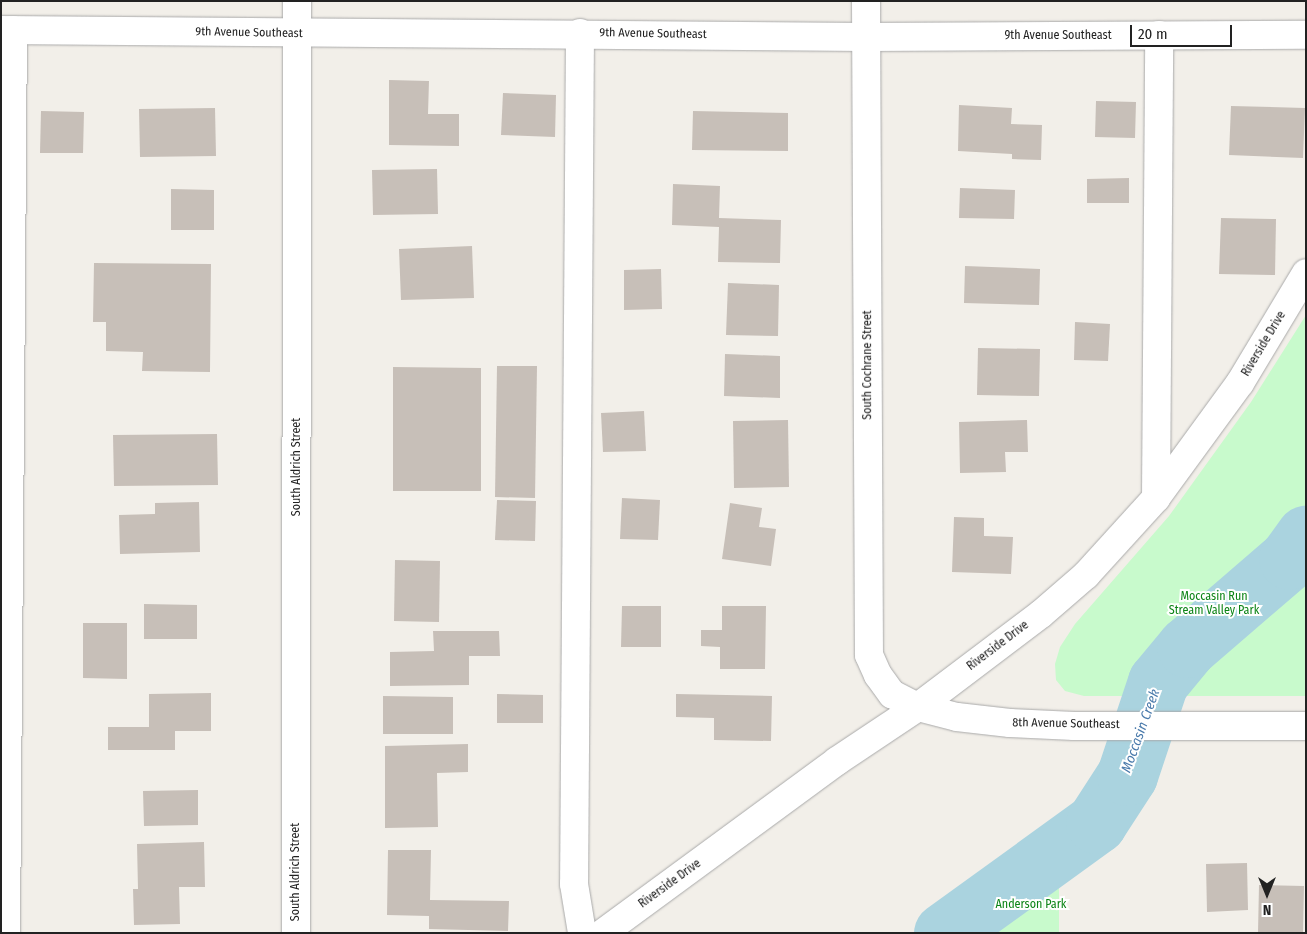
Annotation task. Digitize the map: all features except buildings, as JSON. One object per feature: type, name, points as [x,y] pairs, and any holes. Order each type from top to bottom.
[{"type":"street","name":"South Aldrich Street","points":[[296,933],[298,1]]},
{"type":"street","name":"South Cochrane Street","points":[[866,1],[869,655],[878,675],[892,694],[918,708]]},
{"type":"street","name":"9th Avenue Southeast","points":[[7,30],[297,34],[580,33],[866,37],[1306,36]]},
{"type":"street","points":[[6,933],[7,30]]},
{"type":"street","points":[[580,33],[574,884],[582,933]]},
{"type":"street","points":[[1156,498],[1159,36]]},
{"type":"street","name":"Riverside Drive","points":[[604,933],[837,761],[918,708],[1041,614],[1078,582],[1156,498],[1240,383],[1306,273]]},
{"type":"street","name":"8th Avenue Southeast","points":[[918,708],[957,717],[1010,723],[1074,726],[1306,726]]},
{"type":"green space","name":"Moccasin Run Stream Valley Park","points":[[1306,315],[1306,696],[1084,696],[1065,691],[1056,680],[1055,664],[1060,647],[1075,624],[1169,516],[1251,402]]},
{"type":"green space","name":"Anderson Park","points":[[1059,850],[1059,933],[944,933],[965,917]]},
{"type":"waterway","name":"Moccasin Creek","points":[[944,933],[1096,823],[1127,775],[1158,682],[1187,647],[1289,559],[1306,536]]}]
